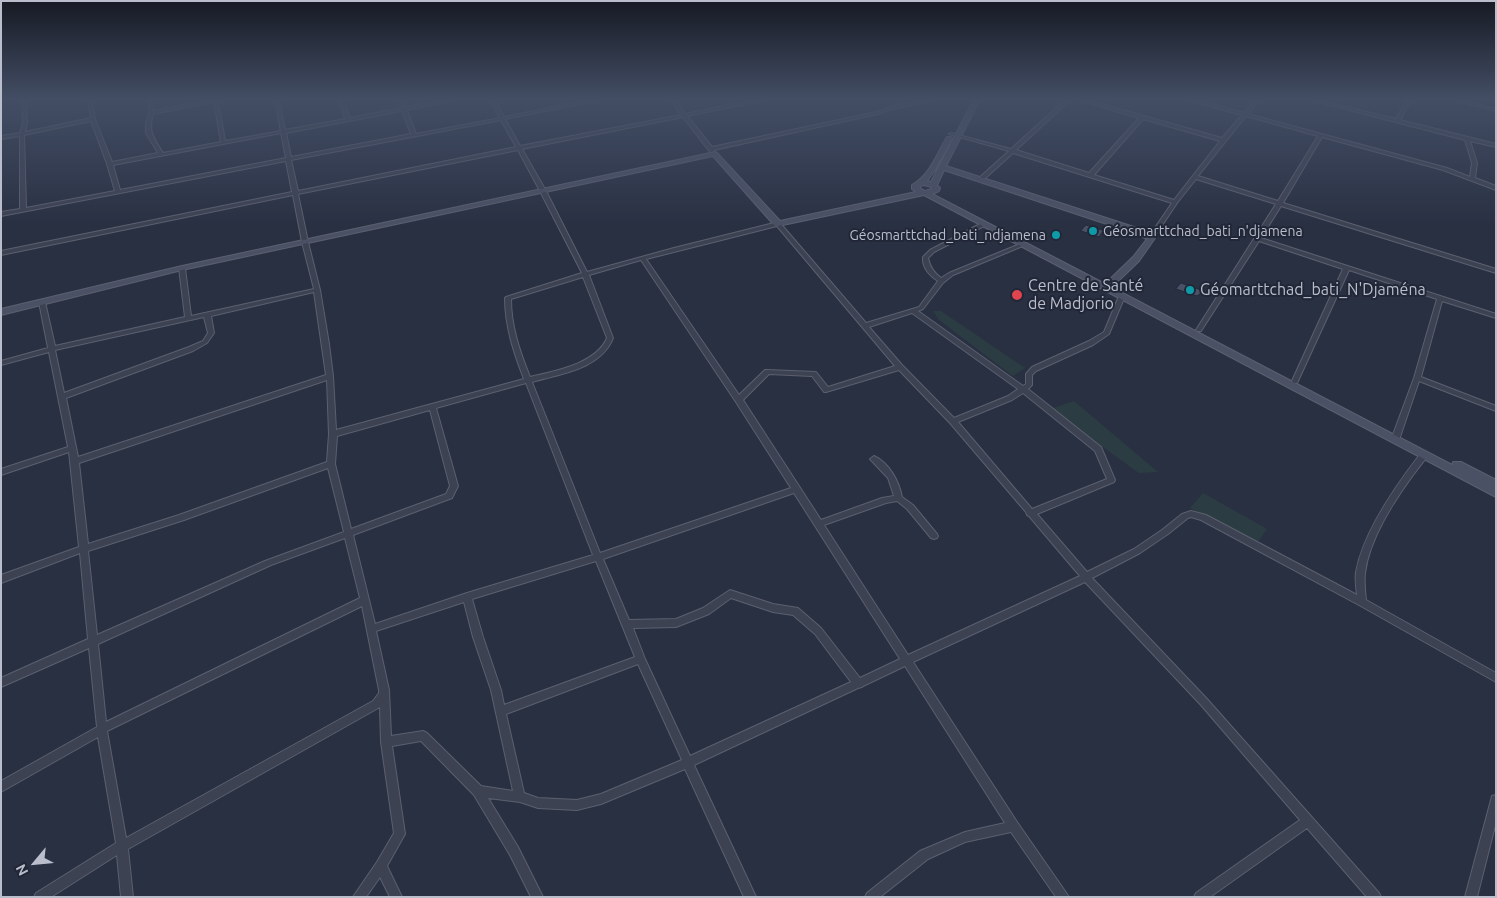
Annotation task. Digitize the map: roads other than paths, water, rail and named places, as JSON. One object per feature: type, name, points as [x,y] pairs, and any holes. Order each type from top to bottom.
[{"type":"street","points":[[22,143],[23,209]]},
{"type":"street","points":[[102,143],[118,192]]},
{"type":"street","points":[[154,143],[161,154]]},
{"type":"street","points":[[110,164],[218,143]]},
{"type":"street","points":[[286,143],[305,242],[317,290],[330,376],[334,434],[331,464],[365,600],[384,695],[386,742],[400,834],[381,866],[359,897]]},
{"type":"street","points":[[1,214],[378,143]]},
{"type":"street","points":[[334,434],[573,368],[598,356],[607,348],[610,338],[585,273],[543,191],[515,143]]},
{"type":"street","points":[[1,253],[545,143]]},
{"type":"street","points":[[706,143],[900,367],[953,422],[1086,577],[1204,702],[1375,897]]},
{"type":"street","points":[[1,312],[182,268],[543,191],[751,143]]},
{"type":"street","points":[[925,189],[936,165],[950,143]]},
{"type":"street","points":[[750,897],[640,659],[628,624],[598,557],[511,331],[508,298],[585,273],[642,258],[778,224],[817,215],[828,215],[925,189],[943,167],[952,143]]},
{"type":"street","points":[[985,143],[1175,202]]},
{"type":"street","points":[[981,179],[1022,143]]},
{"type":"street","points":[[1090,176],[1119,143]]},
{"type":"street","points":[[1110,284],[1136,259],[1175,202],[1221,143]]},
{"type":"street","points":[[1200,330],[1317,143]]},
{"type":"street","points":[[1349,143],[1472,179],[1496,188]]},
{"type":"street","points":[[1469,143],[1474,156],[1476,169],[1472,179]]},
{"type":"street","points":[[1483,143],[1496,146]]},
{"type":"street","points":[[943,167],[1134,230],[1151,238]]},
{"type":"street","points":[[1195,177],[1496,271]]},
{"type":"street","points":[[925,189],[1022,245],[1396,437],[1496,485]]},
{"type":"street","points":[[925,189],[1200,330],[1496,493]]},
{"type":"street","points":[[940,280],[932,275],[927,267],[925,258],[932,251],[984,224]]},
{"type":"street","points":[[1258,239],[1496,316]]},
{"type":"street","points":[[865,326],[914,311],[926,303],[940,280],[950,274],[1022,245]]},
{"type":"street","points":[[642,258],[739,400],[1013,826],[1064,897]]},
{"type":"street","points":[[1295,381],[1347,267]]},
{"type":"street","points":[[182,268],[188,319]]},
{"type":"street","points":[[1,363],[52,349],[317,290]]},
{"type":"street","points":[[953,422],[1010,398],[1029,386],[1029,374],[1034,369],[1092,343],[1106,333],[1122,296]]},
{"type":"street","points":[[1396,437],[1417,378],[1440,298]]},
{"type":"street","points":[[42,302],[76,461],[102,729],[122,846],[127,897]]},
{"type":"street","points":[[914,311],[1023,389],[1098,449],[1111,480],[1030,513]]},
{"type":"street","points":[[62,397],[155,364],[205,342],[211,333],[207,314]]},
{"type":"street","points":[[739,400],[767,372],[814,374],[826,390],[900,367]]},
{"type":"street","points":[[76,461],[330,376]]},
{"type":"street","points":[[1417,378],[1496,409]]},
{"type":"street","points":[[1,683],[93,640],[268,563],[347,532],[443,500],[452,491],[454,486],[432,406]]},
{"type":"street","points":[[1,472],[73,448]]},
{"type":"street","points":[[1362,602],[1360,570],[1370,544],[1401,485],[1424,455]]},
{"type":"street","points":[[874,460],[889,473],[897,489],[898,498]]},
{"type":"street","points":[[1,579],[84,549],[181,518],[331,464]]},
{"type":"street","points":[[371,629],[598,557],[796,489]]},
{"type":"street","points":[[819,524],[884,500],[898,498],[910,507],[934,536]]},
{"type":"street","points":[[478,791],[520,797],[538,803],[577,805],[601,799],[689,762],[1086,577],[1137,551],[1165,532],[1178,520],[1191,514],[1213,522],[1362,602],[1496,678]]},
{"type":"street","points":[[628,624],[676,623],[706,612],[730,594],[773,608],[795,611],[818,630],[859,684]]},
{"type":"street","points":[[467,597],[501,711],[520,797]]},
{"type":"street","points":[[1,787],[102,729],[365,600]]},
{"type":"street","points":[[501,711],[640,659]]},
{"type":"street","points":[[40,897],[122,846],[376,704],[384,695]]},
{"type":"street","points":[[386,742],[423,736],[478,791],[514,851],[537,897]]},
{"type":"street","points":[[1471,897],[1496,800]]},
{"type":"street","points":[[1200,897],[1308,820]]},
{"type":"street","points":[[871,897],[924,855],[965,837],[1013,826]]},
{"type":"street","points":[[381,866],[396,897]]},
{"type":"place","name":"Géosmarttchad_bati_n'djamena","points":[[1093,231]]},
{"type":"place","name":"Géosmarttchad_bati_ndjamena","points":[[1056,235]]},
{"type":"place","name":"Géomarttchad_bati_N'Djaména","points":[[1190,290]]},
{"type":"place","name":"Centre de Santé de Madjorio","points":[[1017,295]]}]
